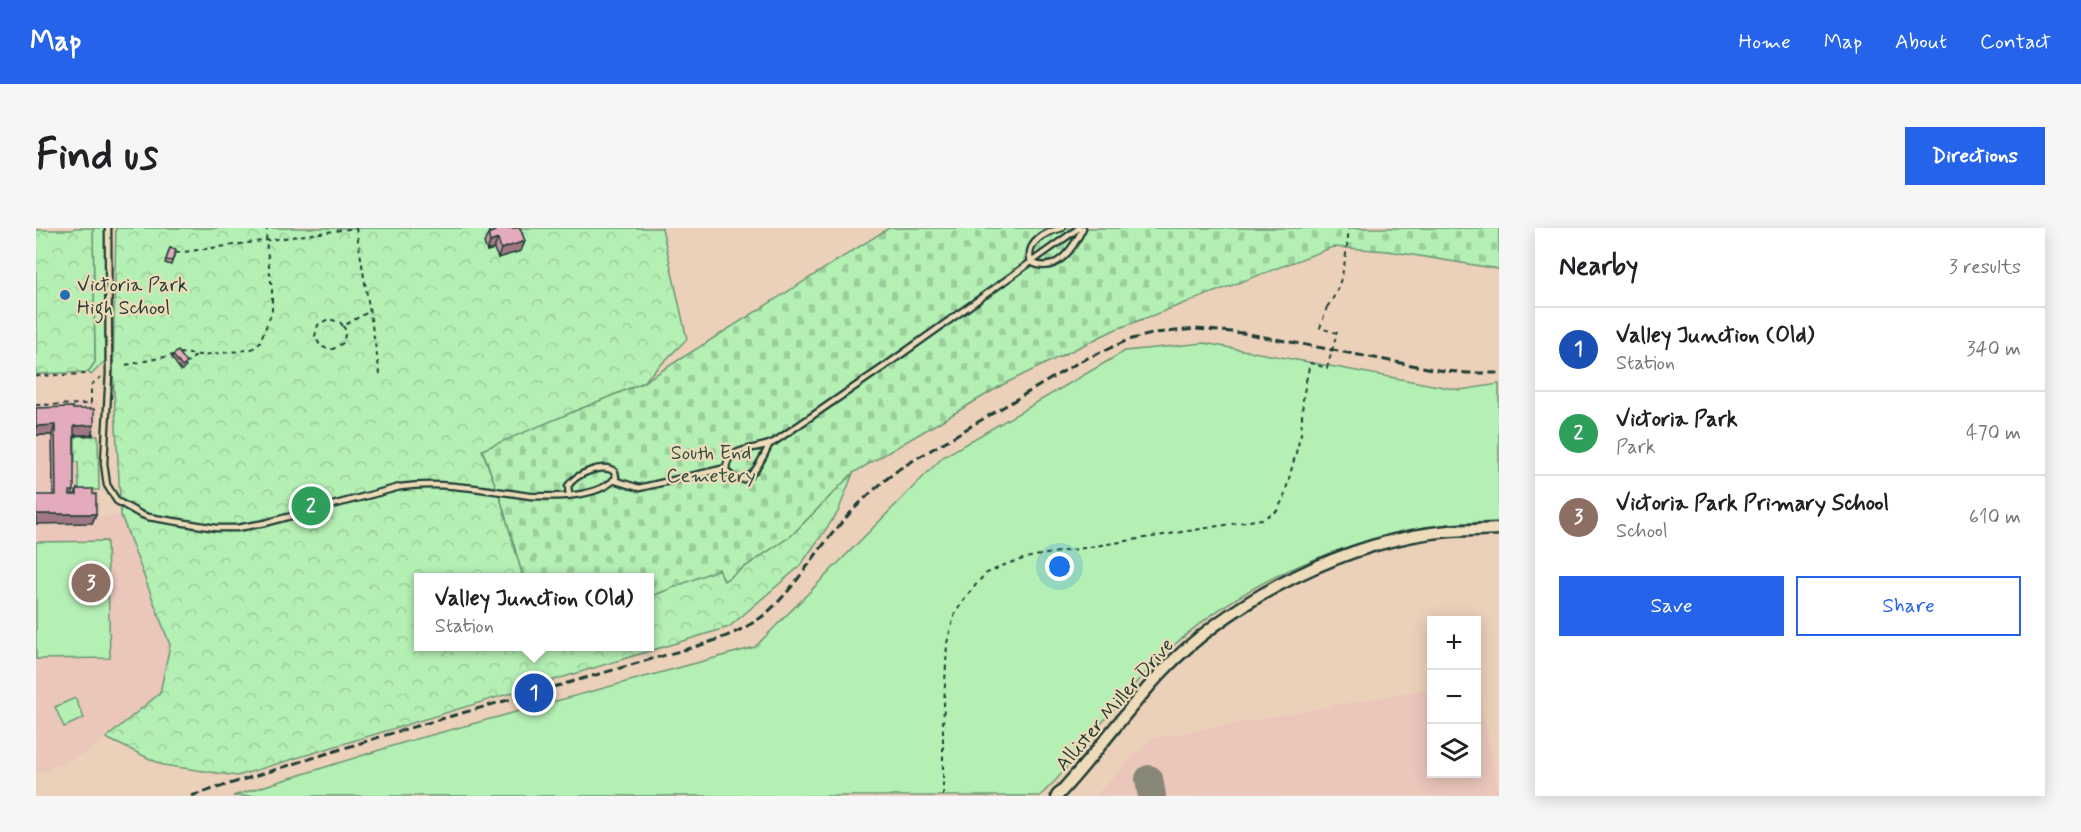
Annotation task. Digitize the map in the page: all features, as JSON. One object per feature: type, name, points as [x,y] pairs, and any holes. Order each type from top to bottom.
[{"type":"street","name":"Allister Miller Drive","points":[[1057,796],[1125,713],[1164,670],[1197,638],[1256,597],[1326,563],[1378,545],[1448,531],[1499,529]]},
{"type":"lane","points":[[108,228],[108,373],[104,445],[107,485],[117,501],[140,514],[216,528],[237,528],[414,485],[461,486],[530,496],[569,495],[599,488],[614,479]]},
{"type":"lane","points":[[1032,261],[1031,249],[1035,242],[1042,236],[1062,228]]},
{"type":"lane","points":[[726,468],[736,452],[769,445],[885,366],[1079,228]]},
{"type":"lane","points":[[1032,261],[1043,266],[1060,261],[1083,228]]},
{"type":"lane","points":[[726,468],[734,478],[751,475],[763,460],[769,445]]},
{"type":"lane","points":[[569,495],[569,483],[598,469],[607,467],[613,469],[614,479]]},
{"type":"lane","points":[[614,479],[639,488],[726,468]]},
{"type":"path","points":[[126,364],[182,353],[198,355],[241,351],[252,349],[259,344],[272,312],[267,228]]},
{"type":"path","points":[[176,253],[356,228],[380,374]]},
{"type":"path","points":[[943,796],[946,643],[955,613],[985,574],[1034,556],[1262,519],[1277,511],[1284,497],[1298,452],[1303,399],[1310,363],[1327,368],[1337,333],[1320,328],[1339,281],[1346,256],[1349,228]]},
{"type":"path","points":[[343,326],[370,311]]},
{"type":"path","points":[[328,319],[340,322],[343,326],[346,331],[343,343],[333,350],[321,347],[315,336],[318,325],[328,319]]},
{"type":"path","points":[[185,364],[198,355]]},
{"type":"path","points":[[36,405],[92,404],[92,385],[95,380],[108,373]]},
{"type":"path","points":[[36,376],[86,375]]},
{"type":"path","points":[[73,447],[73,436],[93,435],[92,424]]},
{"type":"shaded area","points":[[98,402],[99,517],[121,515],[170,645],[160,693],[92,749],[36,775],[36,403]]},
{"type":"shaded area","points":[[1427,689],[1427,778],[1481,778],[1481,703],[1499,796],[1095,796],[1150,739]]},
{"type":"green space","name":"Victoria Park High School","points":[[74,228],[93,228],[95,362],[88,372],[36,374],[36,230],[73,230]]},
{"type":"green space","points":[[93,228],[105,228],[105,361],[91,375],[88,372],[95,362]]},
{"type":"green space","points":[[116,228],[662,228],[687,339],[642,383],[482,450],[501,501],[522,573],[414,573],[414,651],[650,651],[237,776],[163,765],[106,738],[160,693],[170,645],[121,515],[113,373]]},
{"type":"green space","name":"South End Cemetery","points":[[889,228],[1499,228],[1499,269],[1388,251],[1333,247],[1114,330],[1004,384],[853,473],[791,536],[724,581],[719,570],[654,595],[654,573],[522,573],[501,501],[482,449],[642,383]]},
{"type":"green space","points":[[1204,343],[1460,390],[1499,384],[1499,522],[1449,524],[1376,539],[1313,560],[1283,573],[1225,605],[1157,661],[1126,694],[1056,780],[1040,796],[233,796],[402,743],[755,647],[943,457],[1125,351]]},
{"type":"green space","points":[[75,436],[98,436],[99,490],[79,490],[78,462],[75,462]]},
{"type":"green space","points":[[853,473],[838,512],[800,566],[729,627],[654,650],[654,595],[719,569],[724,581],[791,536]]},
{"type":"green space","points":[[107,541],[110,658],[36,659],[36,542]]},
{"type":"green space","points":[[75,698],[84,718],[64,727],[55,707]]},
{"type":"building","points":[[494,228],[520,228],[525,241],[501,249],[498,239],[490,242],[488,234],[495,231]]},
{"type":"building","points":[[170,248],[176,250],[172,261],[166,260]]},
{"type":"building","points":[[178,351],[187,363],[182,367],[173,355]]},
{"type":"building","points":[[73,407],[73,409],[94,409],[94,425],[74,426],[74,491],[70,491],[70,495],[77,495],[77,489],[93,489],[93,494],[96,494],[96,514],[36,514],[36,495],[56,495],[55,425],[36,426],[36,408]]},
{"type":"taxiway","points":[[1149,779],[1152,796]]},
{"type":"railway","points":[[191,796],[399,731],[701,645],[741,629],[772,608],[844,520],[870,493],[899,469],[1079,362],[1128,340],[1156,333],[1196,329],[1243,333],[1438,370],[1499,373]]},
{"type":"place","name":"Victoria Park High School","points":[[65,295]]},
{"type":"place","name":"Victoria Park","points":[[311,506]]},
{"type":"place","name":"Victoria Park Primary School","points":[[91,583]]},
{"type":"place","name":"Valley Junction (Old)","points":[[534,693]]}]
